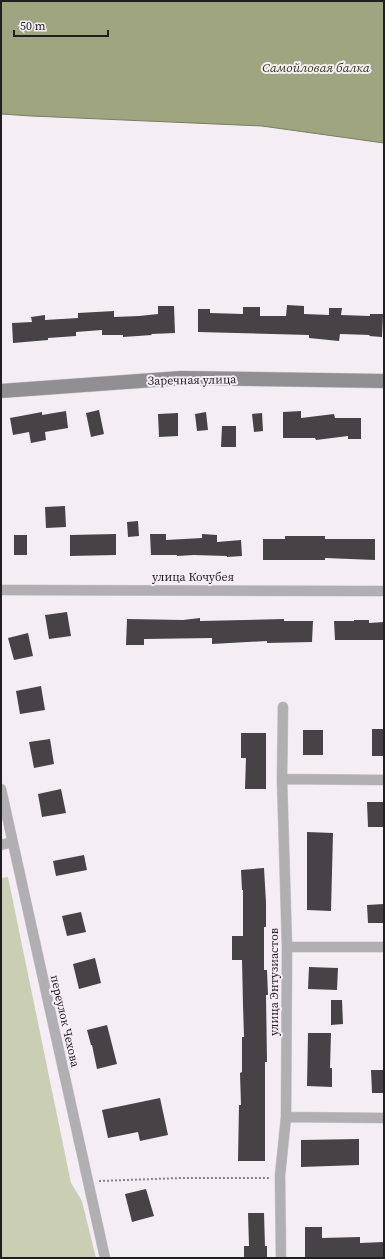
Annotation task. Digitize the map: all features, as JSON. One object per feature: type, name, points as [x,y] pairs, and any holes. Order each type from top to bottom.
[{"type":"main road","name":"Заречная улица","points":[[1,391],[181,378],[384,381]]},
{"type":"street","name":"улица Кочубея","points":[[1,590],[384,591]]},
{"type":"street","name":"улица Энтузиастов","points":[[281,1258],[280,1178],[286,1117],[288,946],[282,779],[283,707]]},
{"type":"street","points":[[282,779],[320,781],[384,780]]},
{"type":"street","name":"переулок Чехова","points":[[1,789],[105,1258]]},
{"type":"street","points":[[1,845],[12,842]]},
{"type":"street","points":[[288,946],[384,947]]},
{"type":"street","points":[[286,1117],[384,1118]]},
{"type":"path","points":[[88,1181],[181,1178],[280,1178]]},
{"type":"shaded area","points":[[8,877],[71,1183],[82,1201],[96,1258],[1,1258],[1,878]]},
{"type":"water","name":"Самойловая балка","points":[[1,1],[384,1],[384,143],[262,126],[1,114]]},
{"type":"building","points":[[287,305],[304,306],[304,314],[329,315],[329,308],[342,308],[341,315],[370,316],[370,314],[383,314],[382,337],[340,334],[339,341],[309,338],[309,335],[198,332],[198,309],[210,309],[210,313],[243,314],[243,307],[260,307],[260,316],[286,316]]},
{"type":"building","points":[[158,306],[174,306],[175,333],[123,337],[123,335],[102,335],[102,330],[76,332],[76,336],[13,343],[12,323],[32,322],[31,317],[45,315],[45,320],[78,318],[78,313],[114,311],[114,317],[139,316],[158,314]]},
{"type":"building","points":[[99,410],[104,434],[91,437],[86,413]]},
{"type":"building","points":[[66,411],[68,428],[45,432],[46,440],[31,443],[29,432],[13,435],[10,418],[42,412],[42,415]]},
{"type":"building","points":[[301,411],[301,418],[334,414],[335,418],[361,418],[361,439],[348,439],[348,436],[316,440],[315,438],[283,438],[283,412]]},
{"type":"building","points":[[206,412],[208,430],[197,431],[195,414]]},
{"type":"building","points":[[178,413],[178,436],[159,437],[158,414]]},
{"type":"building","points":[[262,413],[263,431],[254,432],[252,414]]},
{"type":"building","points":[[222,426],[236,426],[236,447],[221,447]]},
{"type":"building","points":[[65,506],[66,527],[46,528],[45,507]]},
{"type":"building","points":[[138,521],[139,536],[128,537],[127,522]]},
{"type":"building","points":[[116,534],[116,555],[70,556],[70,535]]},
{"type":"building","points":[[150,534],[166,534],[166,540],[202,538],[202,534],[217,535],[217,542],[241,540],[242,556],[151,555]]},
{"type":"building","points":[[14,535],[27,535],[27,555],[14,555]]},
{"type":"building","points":[[285,536],[325,536],[325,539],[375,539],[375,560],[325,558],[325,560],[263,560],[263,539],[285,539]]},
{"type":"building","points":[[67,612],[71,636],[49,639],[45,615]]},
{"type":"building","points":[[200,618],[200,621],[284,619],[284,621],[313,621],[312,642],[267,643],[267,641],[212,644],[212,638],[144,639],[144,645],[126,645],[127,619],[183,620]]},
{"type":"building","points":[[369,620],[369,623],[384,622],[384,640],[335,640],[334,621]]},
{"type":"building","points":[[28,633],[33,656],[14,660],[8,638]]},
{"type":"building","points":[[41,686],[45,710],[20,714],[16,691]]},
{"type":"building","points":[[372,729],[384,729],[384,756],[372,756]]},
{"type":"building","points":[[303,730],[323,730],[323,755],[303,755]]},
{"type":"building","points":[[241,733],[266,733],[266,789],[245,789],[246,758],[241,758]]},
{"type":"building","points":[[50,739],[54,764],[34,768],[29,742]]},
{"type":"building","points":[[61,789],[66,813],[42,817],[38,794]]},
{"type":"building","points":[[367,802],[384,802],[384,827],[368,827]]},
{"type":"building","points":[[307,832],[333,833],[331,911],[307,910]]},
{"type":"building","points":[[84,855],[87,870],[56,876],[53,861]]},
{"type":"building","points":[[264,868],[266,927],[264,927],[264,970],[267,970],[268,995],[266,995],[267,1062],[265,1062],[265,1161],[238,1161],[239,1105],[241,1105],[240,1073],[242,1072],[242,1037],[244,1037],[242,960],[232,960],[232,936],[243,936],[243,890],[241,870]]},
{"type":"building","points":[[384,904],[384,923],[368,923],[367,905]]},
{"type":"building","points":[[81,912],[86,932],[67,936],[62,916]]},
{"type":"building","points":[[95,958],[101,983],[79,989],[73,964]]},
{"type":"building","points":[[309,967],[338,968],[337,990],[308,989]]},
{"type":"building","points":[[331,1000],[342,1000],[343,1024],[331,1025]]},
{"type":"building","points":[[107,1025],[117,1064],[97,1069],[87,1030]]},
{"type":"building","points":[[308,1033],[331,1033],[330,1068],[332,1068],[332,1087],[307,1086]]},
{"type":"building","points":[[371,1070],[384,1070],[384,1093],[372,1093]]},
{"type":"building","points":[[160,1098],[168,1135],[140,1141],[138,1132],[108,1138],[102,1110]]},
{"type":"building","points":[[359,1139],[359,1165],[301,1167],[301,1140]]},
{"type":"building","points":[[146,1189],[154,1216],[132,1222],[125,1194]]},
{"type":"building","points":[[248,1213],[264,1213],[267,1258],[244,1258],[244,1246],[249,1246]]},
{"type":"building","points":[[305,1227],[322,1227],[322,1238],[360,1237],[360,1243],[384,1242],[384,1258],[305,1258]]}]
